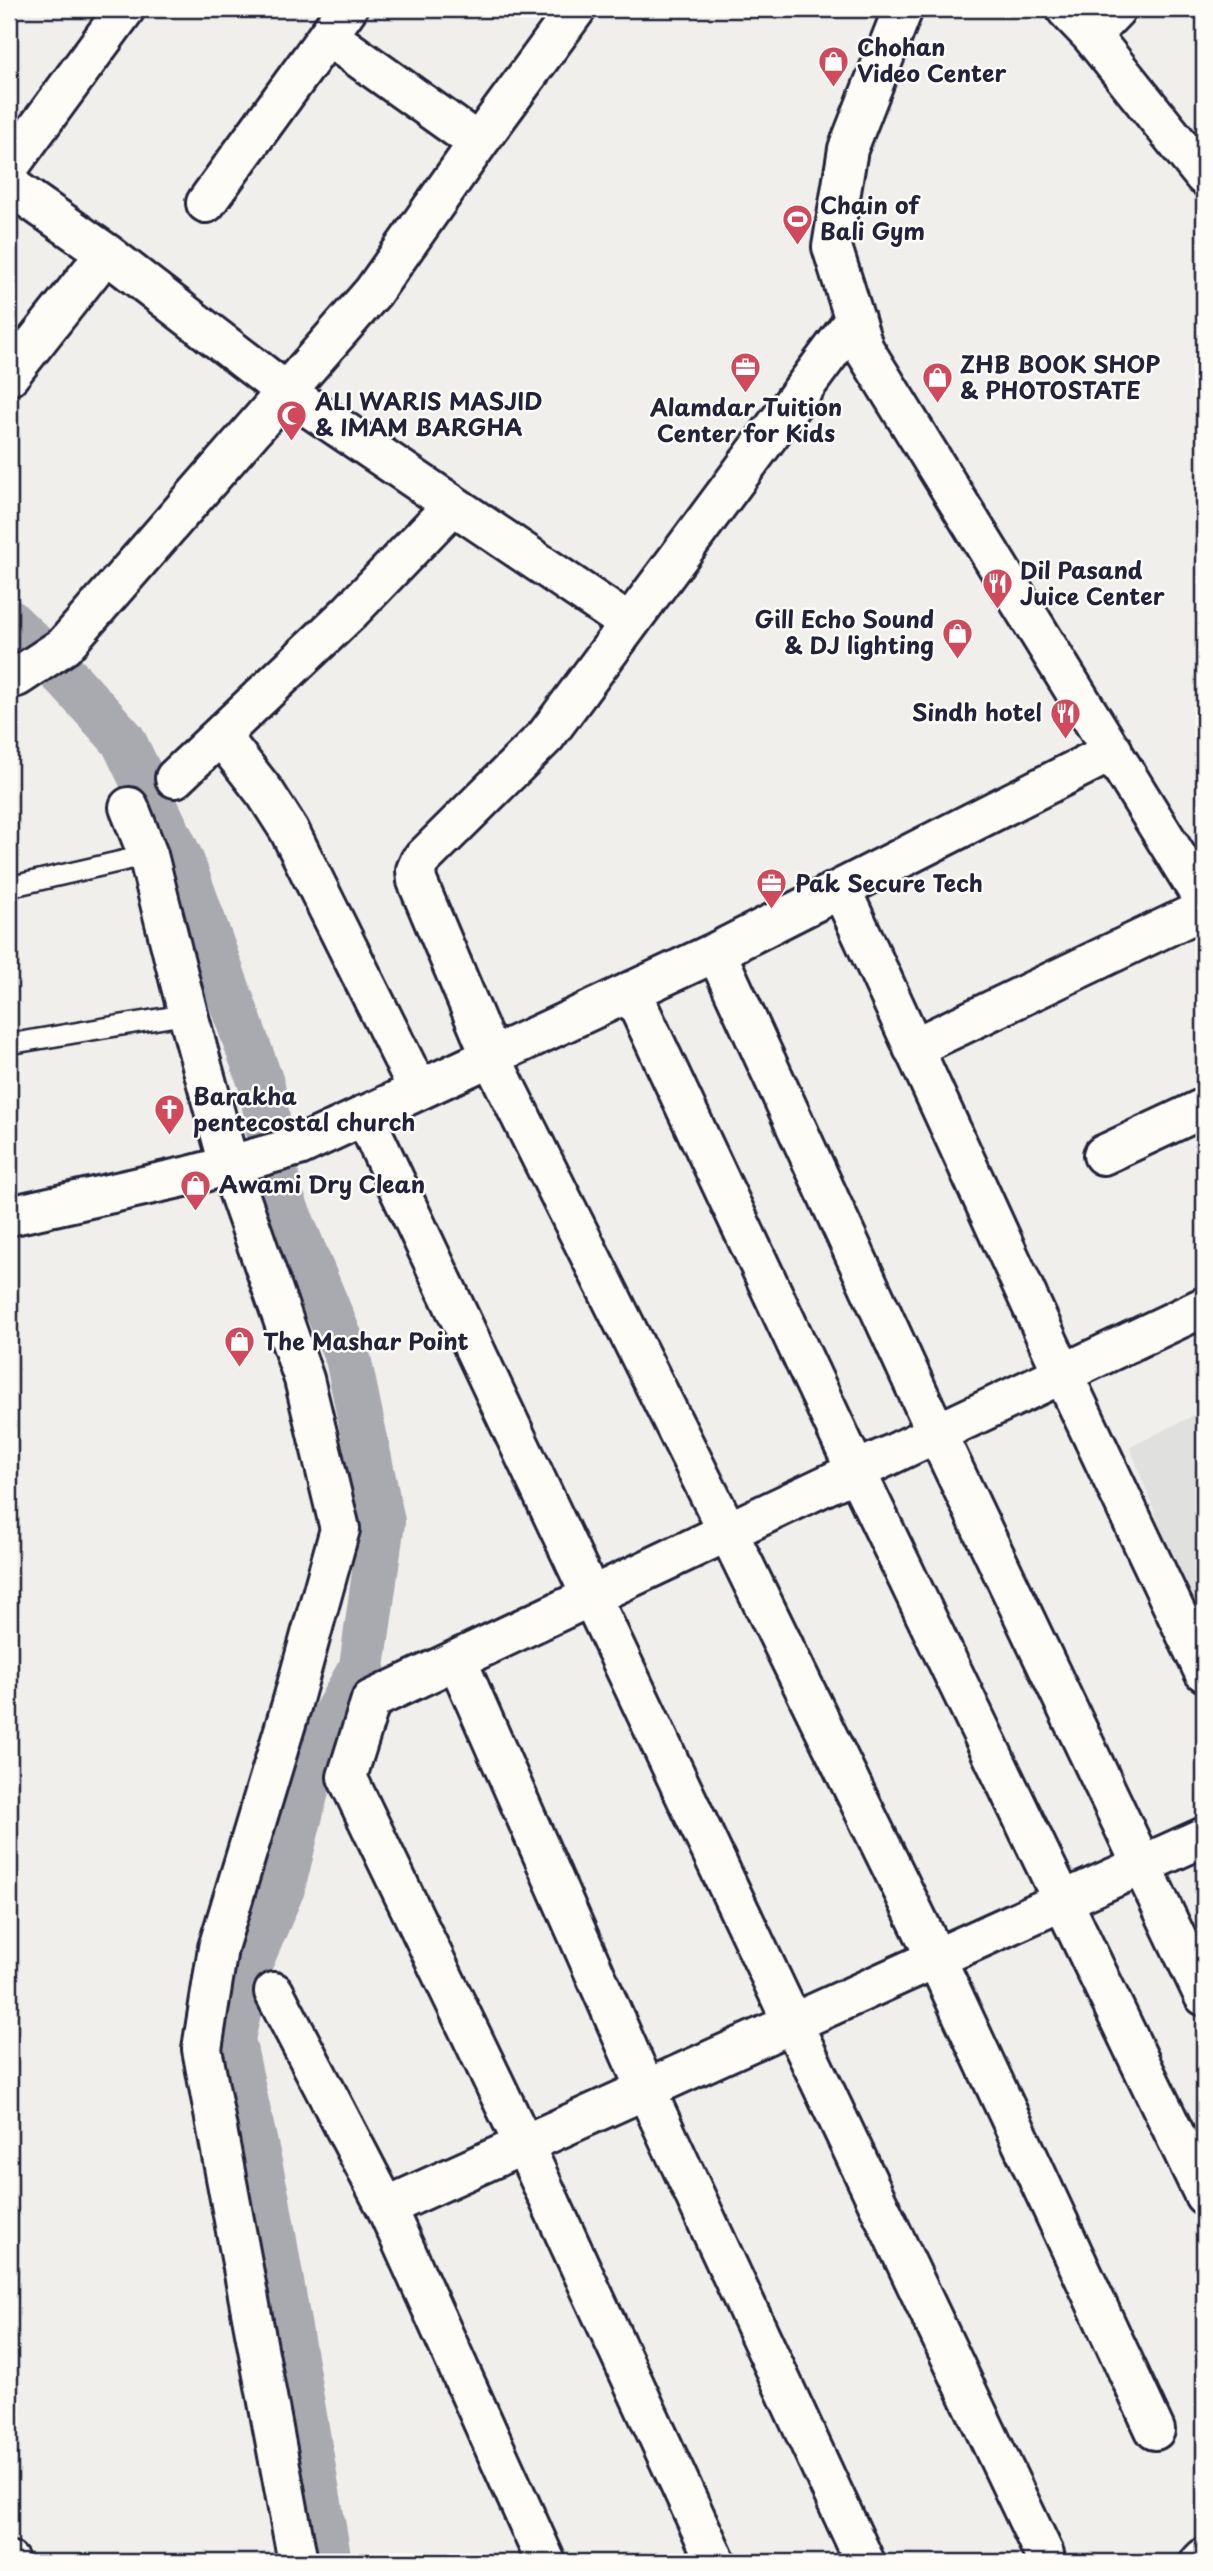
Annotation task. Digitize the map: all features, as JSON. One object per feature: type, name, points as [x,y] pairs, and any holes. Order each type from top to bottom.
[{"type":"street","points":[[9,167],[125,9]]},
{"type":"street","points":[[13,678],[64,646],[373,292],[576,9]]},
{"type":"street","points":[[903,9],[848,149],[832,247],[864,349],[1204,901]]},
{"type":"street","points":[[1091,18],[1204,176]]},
{"type":"street","points":[[206,203],[338,22],[478,143]]},
{"type":"street","points":[[9,185],[106,253],[286,392],[628,623]]},
{"type":"street","points":[[9,376],[106,253]]},
{"type":"street","points":[[855,319],[546,736],[420,861],[415,870],[417,881],[491,1056],[936,1958],[1155,2430]]},
{"type":"street","points":[[175,778],[349,613],[452,506]]},
{"type":"street","points":[[221,736],[266,794],[289,830],[418,1090]]},
{"type":"street","points":[[9,1216],[193,1175],[299,1146],[716,952],[1113,751]]},
{"type":"street","points":[[129,807],[148,855],[188,1014],[304,1379],[340,1529],[291,1707],[218,1948],[202,2049],[298,2562]]},
{"type":"street","points":[[841,889],[1062,1374],[1204,1672]]},
{"type":"street","points":[[913,1048],[1204,909]]},
{"type":"street","points":[[716,952],[937,1434],[1204,1997]]},
{"type":"street","points":[[631,991],[856,1471],[1204,2195]]},
{"type":"street","points":[[1103,1155],[1204,1108]]},
{"type":"street","points":[[364,1115],[589,1597],[794,2023],[1044,2554]]},
{"type":"street","points":[[716,2562],[524,2145],[347,1777],[372,1700],[1204,1307]]},
{"type":"street","points":[[457,1660],[646,2090],[865,2562]]},
{"type":"street","points":[[386,2207],[1204,1837]]},
{"type":"street","points":[[274,1992],[386,2207],[546,2562]]},
{"type":"street","points":[[1200,2562],[1204,2558]]},
{"type":"lane","points":[[9,887],[148,855]]},
{"type":"lane","points":[[9,1044],[188,1014]]},
{"type":"shaded area","points":[[1204,1410],[1204,1642],[1130,1447]]},
{"type":"waterway","points":[[9,622],[67,678],[123,740],[181,860],[262,1086],[278,1190],[348,1358],[382,1522],[362,1667],[316,1750],[282,1888],[248,1967],[232,2039],[267,2200],[329,2562]]},
{"type":"place","name":"Chohan Video Center","points":[[834,88]]},
{"type":"place","name":"Chain of Bali Gym","points":[[797,246]]},
{"type":"place","name":"Alamdar Tuition Center for Kids","points":[[746,394]]},
{"type":"place","name":"ZHB BOOK SHOP & PHOTOSTATE","points":[[937,405]]},
{"type":"place","name":"ALI WARIS MASJID & IMAM BARGHA","points":[[292,442]]},
{"type":"place","name":"Dil Pasand Juice Center","points":[[997,611]]},
{"type":"place","name":"Gill Echo Sound & DJ lighting","points":[[957,660]]},
{"type":"place","name":"Sindh hotel","points":[[1065,740]]},
{"type":"place","name":"Pak Secure Tech","points":[[772,911]]},
{"type":"place","name":"Barakha pentecostal church","points":[[170,1137]]},
{"type":"place","name":"Awami Dry Clean","points":[[196,1212]]},
{"type":"place","name":"The Mashar Point","points":[[240,1369]]}]
